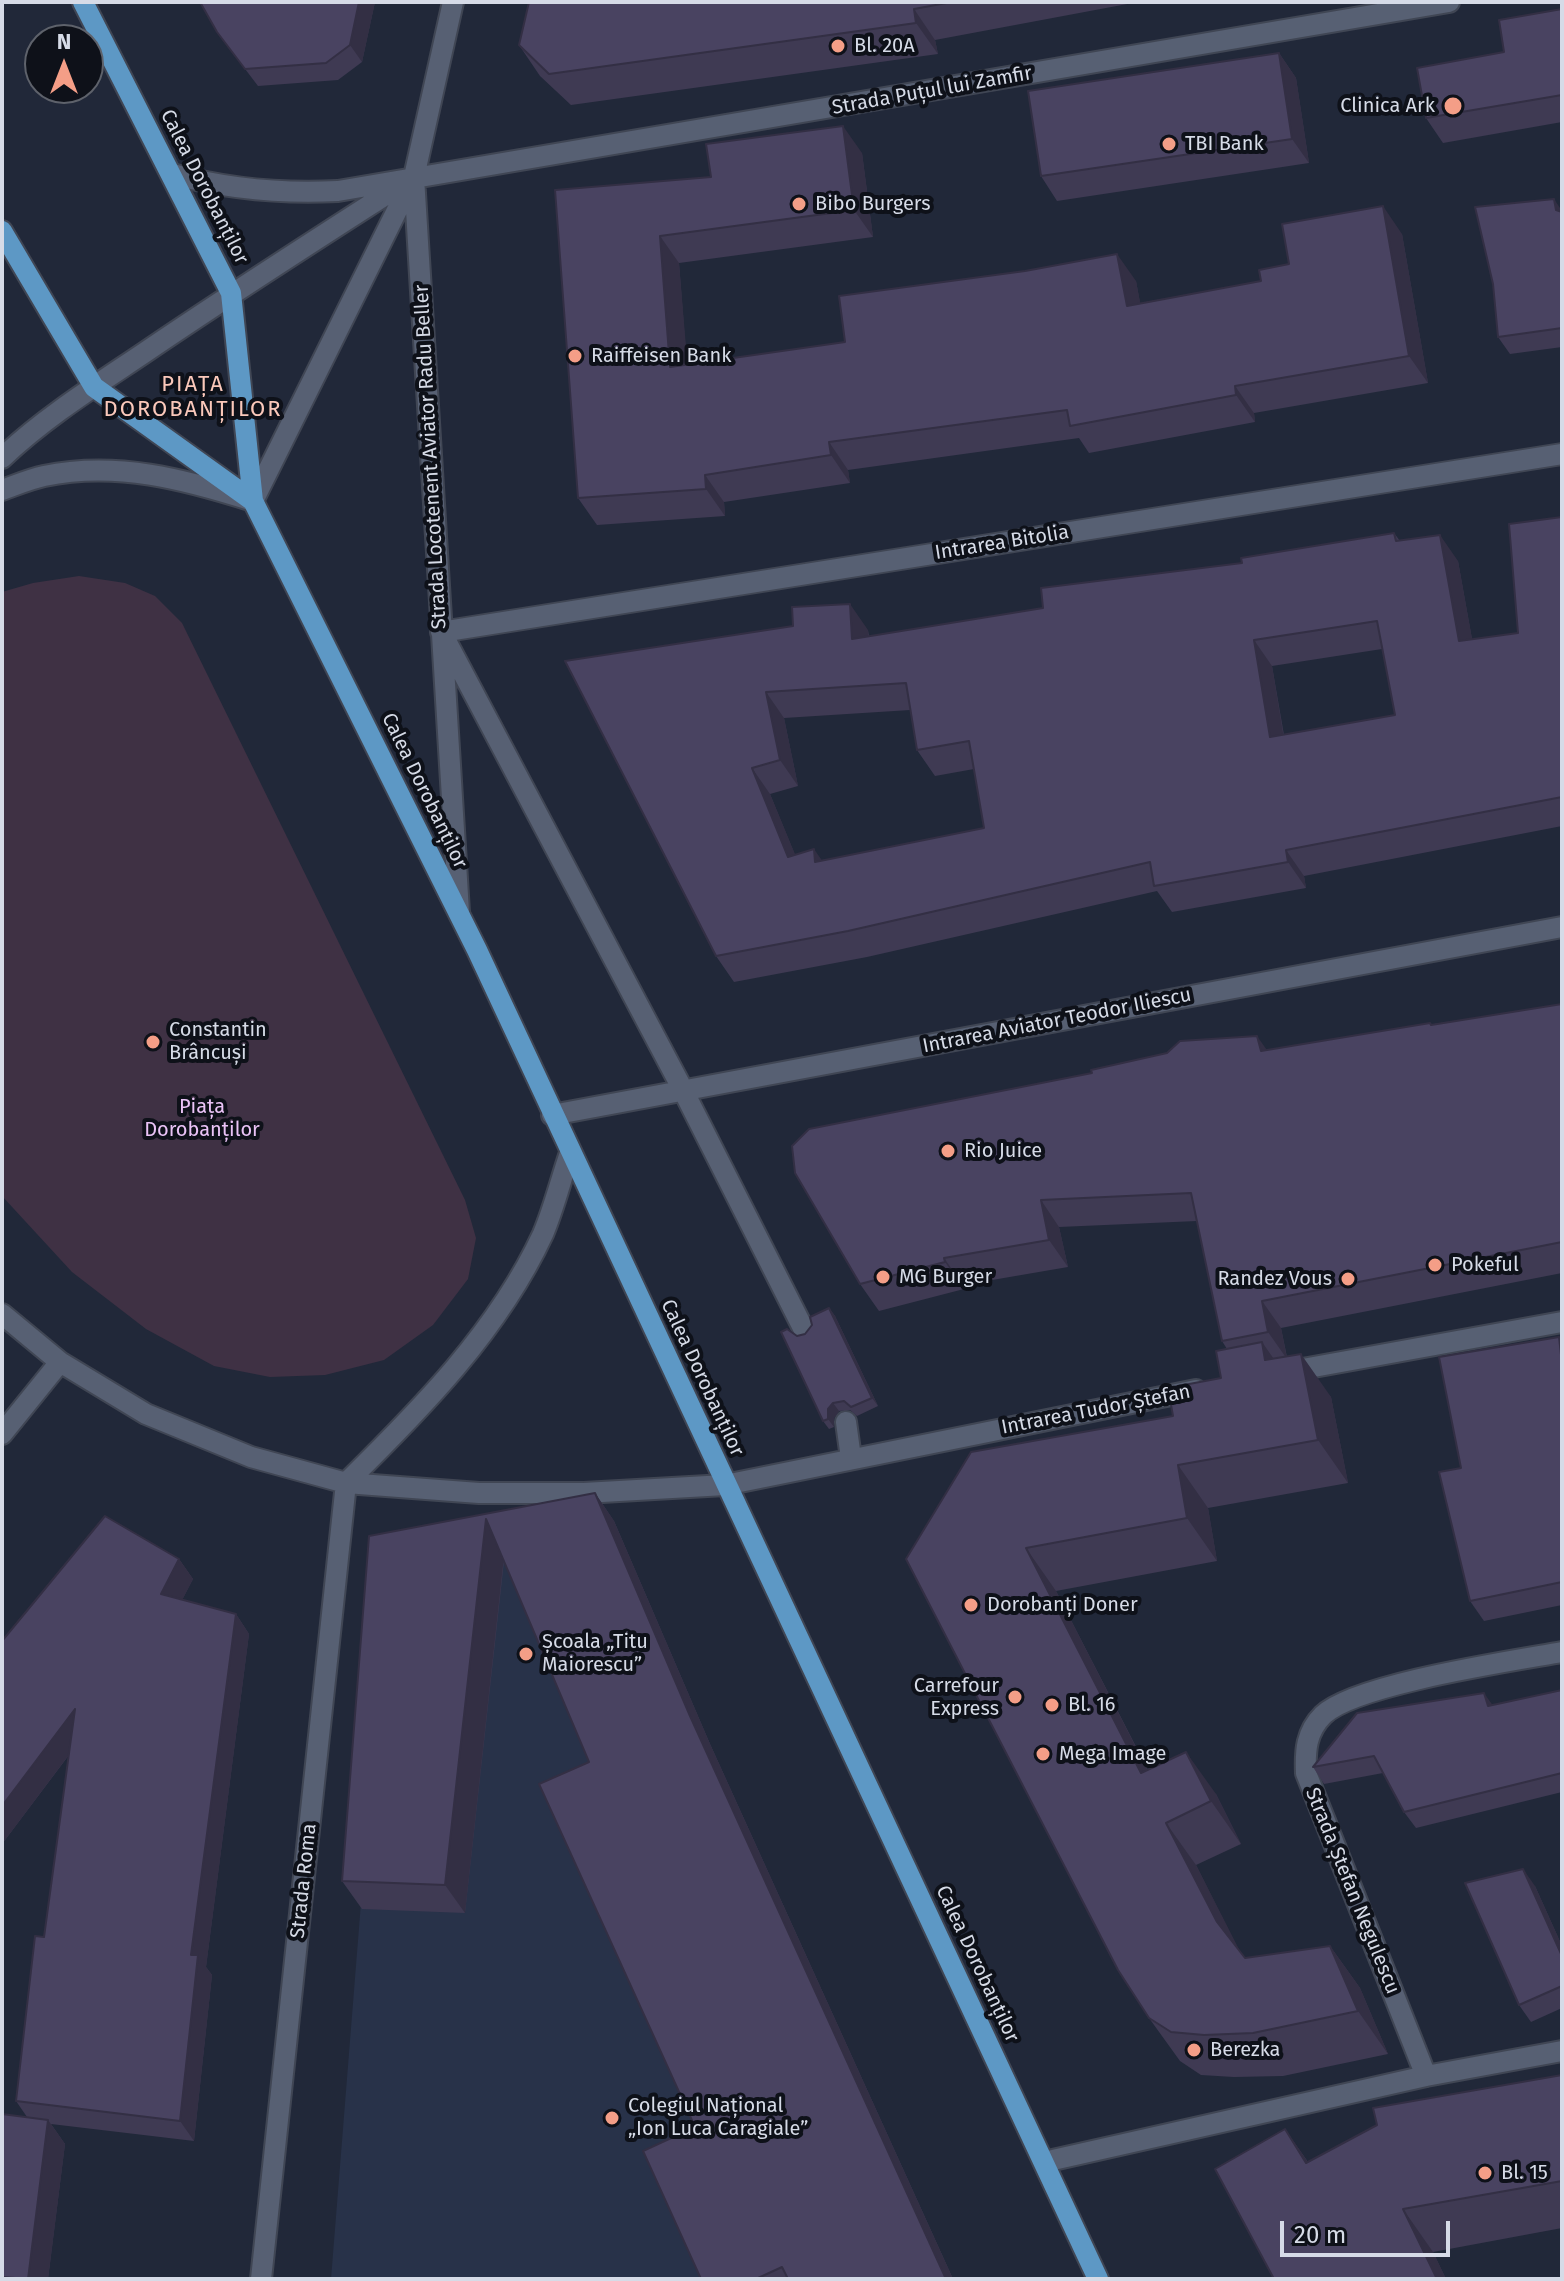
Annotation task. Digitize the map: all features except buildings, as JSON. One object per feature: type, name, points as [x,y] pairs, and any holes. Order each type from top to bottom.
[{"type":"main road","name":"Calea Dorobanților","points":[[83,2],[231,293],[253,501],[459,915],[1098,2279]]},
{"type":"main road","name":"Calea Dorobanților","points":[[2,231],[94,387],[253,501]]},
{"type":"street","name":"Strada Locotenent Aviator Radu Beller","points":[[453,2],[414,177],[459,915]]},
{"type":"street","name":"Strada Puțul lui Zamfir","points":[[172,174],[218,186],[303,193],[338,191],[1449,2]]},
{"type":"street","points":[[2,458],[21,440],[94,387],[231,293],[414,177]]},
{"type":"street","points":[[2,490],[41,476],[84,470],[132,470],[185,480],[253,501],[414,177]]},
{"type":"street","name":"Intrarea Bitolia","points":[[441,632],[1562,454]]},
{"type":"street","points":[[441,632],[683,1090],[805,1332]]},
{"type":"street","name":"Intrarea Aviator Teodor Iliescu","points":[[552,1115],[1562,927]]},
{"type":"street","points":[[346,1483],[420,1410],[502,1304],[543,1233],[570,1153]]},
{"type":"street","points":[[2,1314],[60,1362],[146,1414],[251,1457],[346,1483],[479,1493],[584,1493],[725,1485]]},
{"type":"street","points":[[1266,1377],[1562,1322]]},
{"type":"street","points":[[2,1434],[60,1362]]},
{"type":"street","name":"Intrarea Tudor Ștefan","points":[[725,1485],[1219,1386]]},
{"type":"street","points":[[846,1422],[851,1458]]},
{"type":"street","name":"Strada Roma","points":[[261,2279],[346,1483]]},
{"type":"street","name":"Strada Ștefan Negulescu","points":[[1426,2076],[1306,1773],[1305,1751],[1310,1731],[1324,1714],[1343,1702],[1417,1680],[1562,1652]]},
{"type":"street","points":[[1044,2162],[1426,2076],[1562,2051]]},
{"type":"shaded area","name":"Colegiul Național „Ion Luca Caragiale”","points":[[614,1521],[710,1744],[953,2279],[331,2279],[388,1564]]},
{"type":"green space","name":"Piața Dorobanților","points":[[79,576],[125,583],[155,596],[182,623],[465,1200],[476,1238],[468,1279],[433,1325],[384,1360],[325,1375],[270,1377],[214,1366],[146,1329],[72,1272],[2,1196],[2,592],[33,583]]},
{"type":"place","name":"Bl. 20A","points":[[838,46]]},
{"type":"place","name":"Clinica Ark","points":[[1453,106]]},
{"type":"place","name":"TBI Bank","points":[[1169,144]]},
{"type":"place","name":"Bibo Burgers","points":[[799,204]]},
{"type":"place","name":"Raiffeisen Bank","points":[[575,356]]},
{"type":"place","name":"Constantin Brâncuși","points":[[153,1042]]},
{"type":"place","name":"Rio Juice","points":[[948,1151]]},
{"type":"place","name":"Pokeful","points":[[1435,1265]]},
{"type":"place","name":"MG Burger","points":[[883,1277]]},
{"type":"place","name":"Randez Vous","points":[[1348,1279]]},
{"type":"place","name":"Dorobanți Doner","points":[[971,1605]]},
{"type":"place","name":"Școala „Titu Maiorescu”","points":[[526,1654]]},
{"type":"place","name":"Carrefour Express","points":[[1015,1697]]},
{"type":"place","name":"Bl. 16","points":[[1052,1705]]},
{"type":"place","name":"Mega Image","points":[[1043,1754]]},
{"type":"place","name":"Berezka","points":[[1194,2050]]},
{"type":"place","name":"Colegiul Național „Ion Luca Caragiale”","points":[[612,2118]]},
{"type":"place","name":"Bl. 15","points":[[1485,2173]]},
{"type":"district","name":"PIAȚA DOROBANȚILOR","points":[[193,398]]}]
